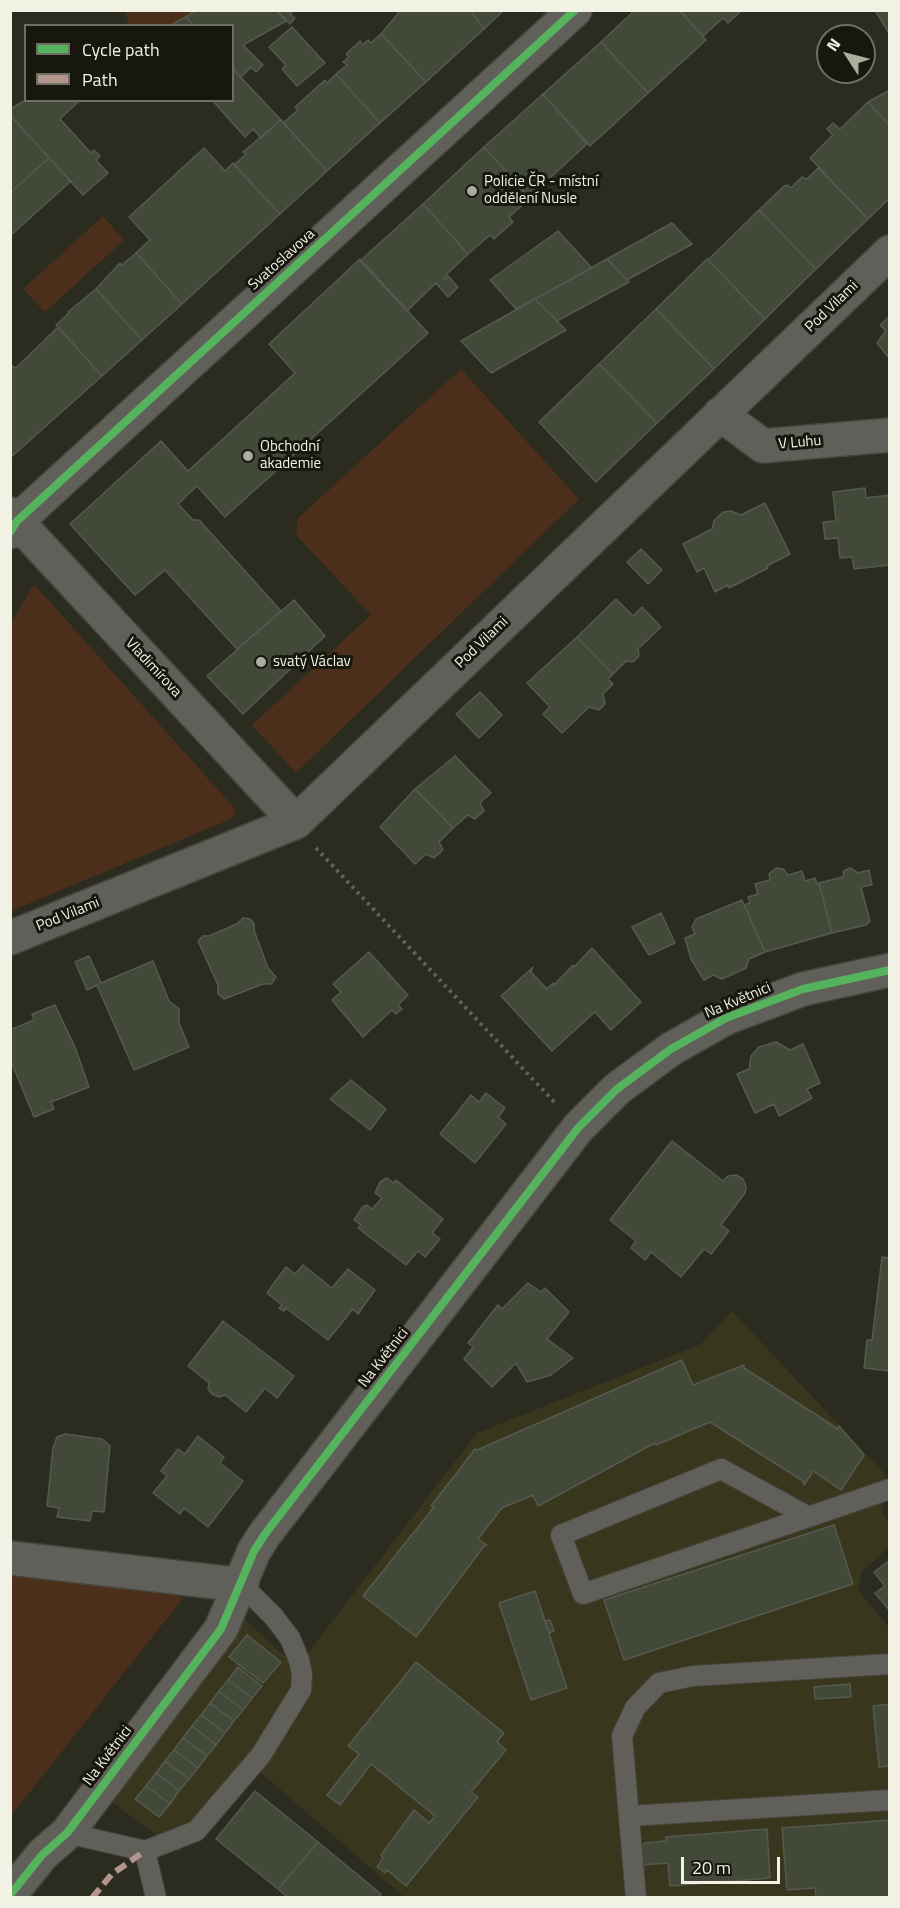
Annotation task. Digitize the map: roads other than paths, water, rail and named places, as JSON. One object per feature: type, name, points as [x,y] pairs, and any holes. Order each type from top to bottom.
[{"type":"street","name":"Svatoslavova","points":[[13,522],[575,10]]},
{"type":"street","name":"Pod Vilami","points":[[10,938],[302,831],[720,414],[890,252]]},
{"type":"street","name":"V Luhu","points":[[720,414],[763,446],[890,435]]},
{"type":"street","name":"Vladimírova","points":[[13,522],[302,831]]},
{"type":"street","name":"Na Květnici","points":[[10,1895],[42,1855],[67,1833],[221,1629],[242,1585],[254,1551],[265,1534],[578,1128],[617,1089],[671,1049],[726,1018],[803,989],[890,970]]},
{"type":"street","points":[[10,1558],[242,1585]]},
{"type":"lane","points":[[807,1516],[721,1469],[561,1534],[583,1594],[890,1489]]},
{"type":"lane","points":[[67,1833],[146,1851],[196,1831],[261,1755],[301,1690],[299,1660],[290,1638],[273,1616],[242,1585]]},
{"type":"lane","points":[[636,1898],[622,1736],[635,1708],[659,1683],[693,1676],[890,1664]]},
{"type":"lane","points":[[629,1816],[890,1800]]},
{"type":"lane","points":[[146,1851],[156,1898]]},
{"type":"place","name":"Policie ČR - místní oddělení Nusle","points":[[472,191]]},
{"type":"place","name":"Obchodní akademie","points":[[248,456]]},
{"type":"place","name":"svatý Václav","points":[[261,662]]}]
